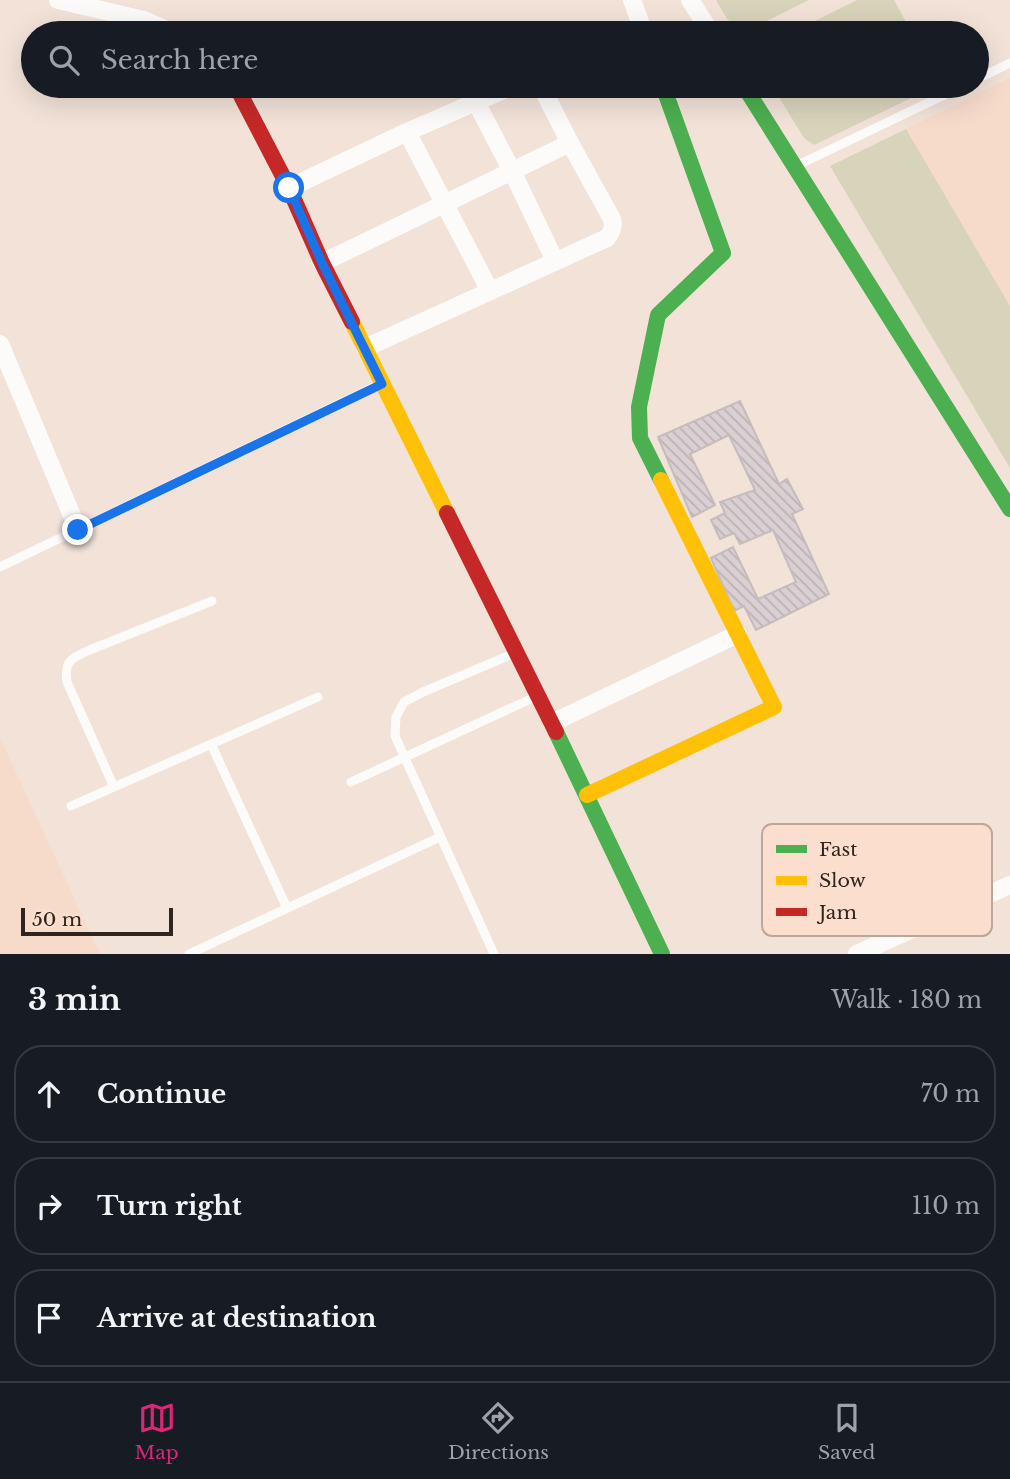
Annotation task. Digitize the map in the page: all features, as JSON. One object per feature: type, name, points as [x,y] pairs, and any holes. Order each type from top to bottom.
[{"type":"street","points":[[58,0],[146,21]]},
{"type":"street","points":[[632,0],[640,21]]},
{"type":"street","points":[[690,0],[703,21]]},
{"type":"street","points":[[242,98],[552,723],[662,954]]},
{"type":"street","points":[[289,188],[485,98]]},
{"type":"street","points":[[365,348],[607,238],[613,226],[612,219],[547,98]]},
{"type":"street","points":[[587,795],[774,706],[640,438],[639,407],[657,315],[723,253],[667,98]]},
{"type":"street","points":[[751,98],[1010,509]]},
{"type":"street","points":[[476,102],[555,261]]},
{"type":"street","points":[[407,132],[489,291]]},
{"type":"street","points":[[322,263],[570,143]]},
{"type":"street","points":[[0,344],[78,530]]},
{"type":"street","points":[[552,723],[738,635]]},
{"type":"street","points":[[992,893],[1010,885]]},
{"type":"street","points":[[857,954],[897,936]]},
{"type":"lane","points":[[989,73],[1010,63]]},
{"type":"lane","points":[[794,167],[938,98]]},
{"type":"lane","points":[[0,567],[382,384]]},
{"type":"lane","points":[[114,787],[66,682],[65,670],[72,658],[86,651],[212,601]]},
{"type":"lane","points":[[494,954],[395,736],[396,717],[404,702],[516,652]]},
{"type":"lane","points":[[351,782],[537,696]]},
{"type":"lane","points":[[71,806],[318,697]]},
{"type":"lane","points":[[211,744],[287,908]]},
{"type":"lane","points":[[190,954],[440,836]]},
{"type":"shaded area","points":[[716,0],[809,0],[766,21],[727,19]]},
{"type":"shaded area","points":[[857,0],[894,0],[905,21],[815,21]]},
{"type":"shaded area","points":[[1010,78],[1010,306],[906,129],[969,98],[989,98],[989,88]]},
{"type":"shaded area","points":[[779,98],[911,98],[814,145],[804,138]]},
{"type":"shaded area","points":[[906,129],[1010,306],[1010,468],[830,166]]},
{"type":"shaded area","points":[[0,738],[100,954],[0,954]]},
{"type":"building","points":[[740,401],[779,484],[787,479],[803,509],[792,514],[829,594],[756,630],[744,606],[734,611],[711,558],[733,547],[758,599],[796,582],[773,530],[740,544],[734,533],[720,539],[711,520],[725,513],[720,502],[755,490],[729,435],[690,454],[715,505],[692,517],[658,437]]},
{"type":"traffic: fast","points":[[661,480],[640,438],[639,407],[658,315],[723,253],[667,98]]},
{"type":"traffic: fast","points":[[752,98],[1010,509]]},
{"type":"traffic: fast","points":[[556,732],[662,954]]},
{"type":"traffic: slow","points":[[352,322],[447,513]]},
{"type":"traffic: slow","points":[[587,795],[774,707],[661,480]]},
{"type":"traffic: jam","points":[[242,98],[289,188],[352,322]]},
{"type":"traffic: jam","points":[[447,513],[556,732]]},
{"type":"route","points":[[78,530],[382,384],[322,263],[289,188]]}]
